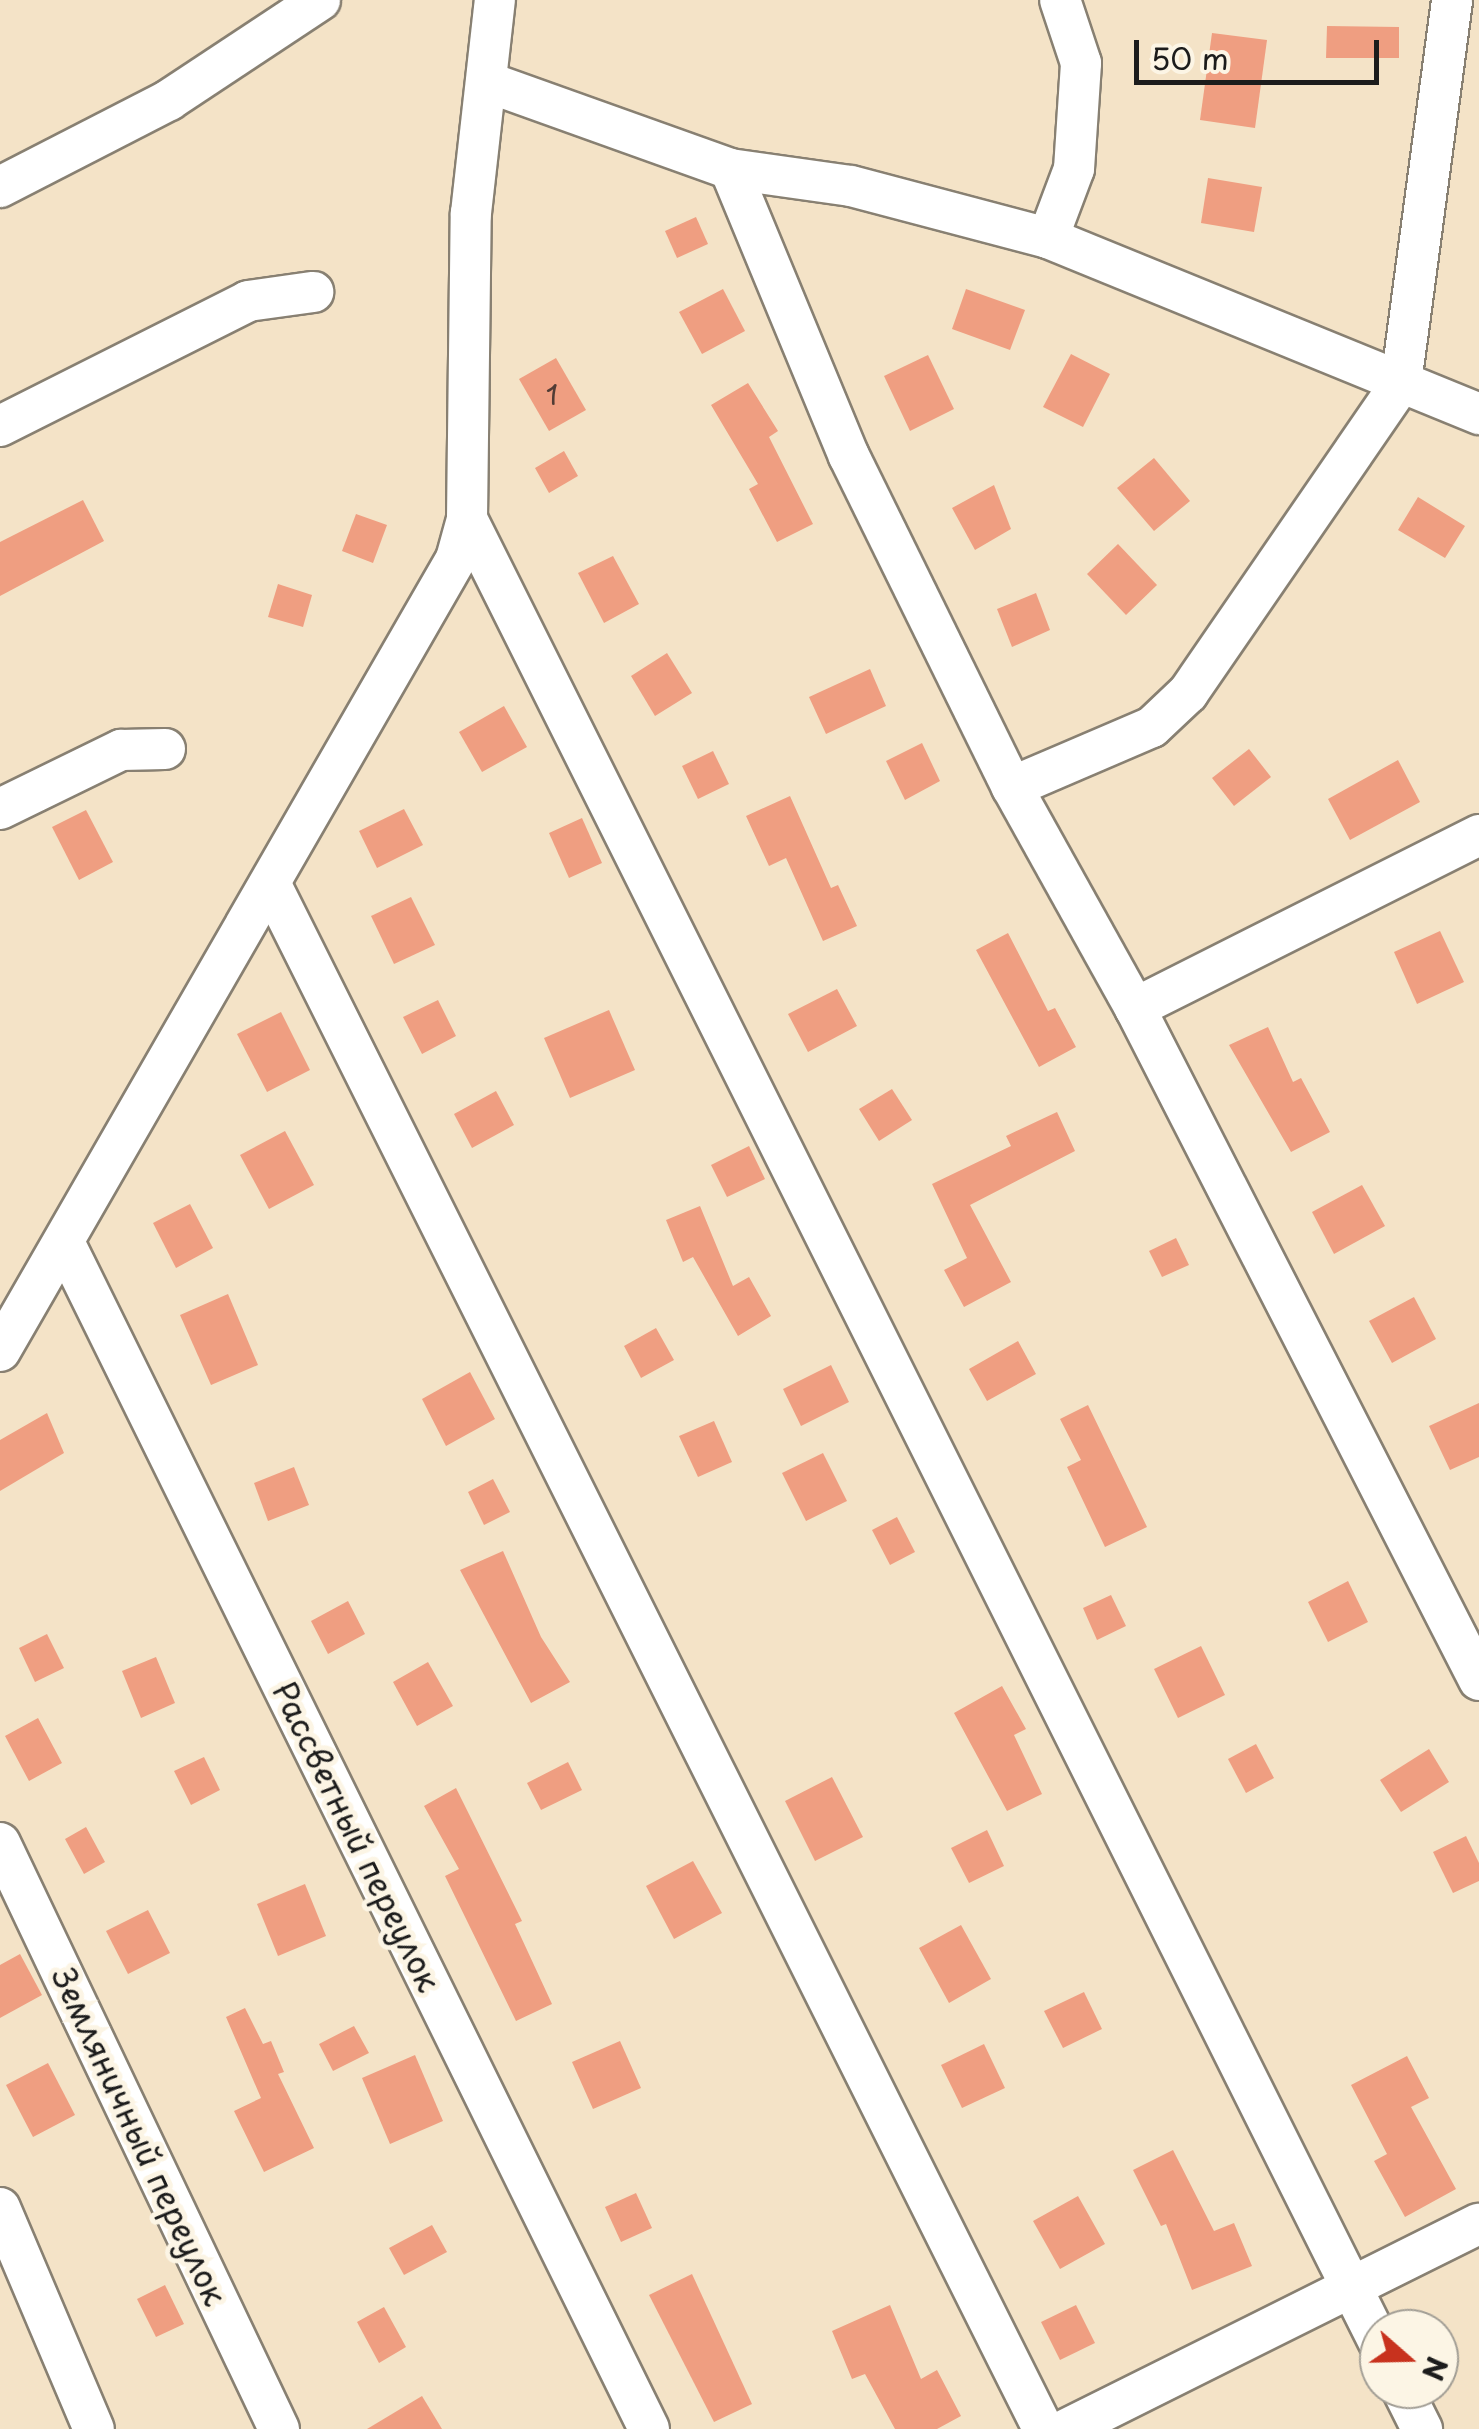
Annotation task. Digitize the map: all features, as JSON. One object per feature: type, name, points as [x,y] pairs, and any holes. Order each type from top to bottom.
[{"type":"street","points":[[0,187],[168,100],[320,0]]},
{"type":"street","points":[[0,1351],[272,888],[456,558],[467,519],[471,214],[490,83],[495,0]]},
{"type":"street","points":[[1048,238],[1074,169],[1081,63],[1060,0]]},
{"type":"street","points":[[1012,787],[1152,726],[1188,693],[1401,383],[1452,0]]},
{"type":"street","points":[[490,83],[730,169],[852,186],[1048,238],[1479,414]]},
{"type":"street","points":[[730,169],[850,456],[1012,787],[1135,1008],[1479,1680]]},
{"type":"street","points":[[0,426],[248,301],[314,292]]},
{"type":"street","points":[[467,519],[1362,2309]]},
{"type":"street","points":[[0,809],[121,750],[165,749]]},
{"type":"street","points":[[1135,1008],[1479,835]]},
{"type":"street","points":[[272,888],[1043,2429]]},
{"type":"street","name":"Рассветный переулок","points":[[64,1242],[649,2429]]},
{"type":"street","name":"Земляничный переулок","points":[[0,1842],[280,2429]]},
{"type":"street","points":[[0,2208],[94,2429]]},
{"type":"street","points":[[1067,2429],[1479,2224]]},
{"type":"building","points":[[1327,26],[1399,27],[1399,58],[1326,58]]},
{"type":"building","points":[[1212,33],[1267,40],[1255,128],[1200,120]]},
{"type":"building","points":[[1208,178],[1262,187],[1254,232],[1201,223]]},
{"type":"building","points":[[696,217],[708,244],[677,258],[665,231]]},
{"type":"building","points":[[723,289],[745,331],[702,354],[679,312]]},
{"type":"building","points":[[966,289],[1025,310],[1010,350],[952,329]]},
{"type":"building","points":[[1071,354],[1110,374],[1083,427],[1043,407]]},
{"type":"building","points":[[928,355],[954,409],[910,431],[884,376]]},
{"type":"building","points":[[556,358],[586,410],[549,431],[519,379]]},
{"type":"building","points":[[748,383],[778,431],[769,437],[813,524],[777,542],[749,489],[758,484],[711,405]]},
{"type":"building","points":[[564,451],[578,476],[549,493],[535,468]]},
{"type":"building","points":[[1154,458],[1190,501],[1154,531],[1117,488]]},
{"type":"building","points":[[994,485],[1011,529],[975,550],[952,508]]},
{"type":"building","points":[[1418,497],[1465,526],[1445,558],[1398,530]]},
{"type":"building","points":[[83,500],[104,541],[0,596],[0,542]]},
{"type":"building","points":[[356,514],[387,525],[373,563],[342,551]]},
{"type":"building","points":[[1118,544],[1157,585],[1126,615],[1087,574]]},
{"type":"building","points":[[613,556],[639,604],[604,623],[578,573]]},
{"type":"building","points":[[278,584],[312,595],[303,627],[268,617]]},
{"type":"building","points":[[1036,593],[1050,630],[1012,647],[997,609]]},
{"type":"building","points":[[667,653],[692,693],[655,716],[631,676]]},
{"type":"building","points":[[870,669],[886,706],[826,734],[809,697]]},
{"type":"building","points":[[504,706],[527,747],[482,772],[459,732]]},
{"type":"building","points":[[922,743],[940,781],[905,800],[886,761]]},
{"type":"building","points":[[1249,749],[1271,777],[1234,806],[1212,778]]},
{"type":"building","points":[[713,751],[729,784],[698,799],[682,766]]},
{"type":"building","points":[[1398,760],[1420,802],[1350,840],[1328,799]]},
{"type":"building","points":[[790,796],[831,888],[838,885],[857,926],[823,941],[786,858],[769,866],[746,816]]},
{"type":"building","points":[[404,809],[423,845],[377,868],[359,831]]},
{"type":"building","points":[[86,810],[113,862],[79,880],[52,827]]},
{"type":"building","points":[[582,818],[602,863],[569,878],[549,833]]},
{"type":"building","points":[[411,897],[435,945],[394,964],[371,916]]},
{"type":"building","points":[[1440,931],[1464,982],[1417,1004],[1394,952]]},
{"type":"building","points":[[1008,933],[1048,1011],[1055,1008],[1076,1047],[1039,1067],[976,950]]},
{"type":"building","points":[[837,989],[857,1026],[808,1052],[788,1014]]},
{"type":"building","points":[[438,1000],[456,1036],[422,1054],[403,1017]]},
{"type":"building","points":[[609,1010],[635,1070],[570,1098],[544,1038]]},
{"type":"building","points":[[281,1012],[310,1070],[267,1092],[237,1034]]},
{"type":"building","points":[[1268,1027],[1293,1082],[1301,1078],[1330,1132],[1291,1152],[1229,1045]]},
{"type":"building","points":[[892,1089],[912,1120],[879,1141],[859,1109]]},
{"type":"building","points":[[496,1091],[514,1125],[472,1148],[454,1114]]},
{"type":"building","points":[[1057,1112],[1075,1151],[970,1205],[1011,1282],[964,1307],[944,1270],[967,1258],[932,1184],[1011,1146],[1006,1136]]},
{"type":"building","points":[[285,1131],[314,1185],[269,1209],[240,1155]]},
{"type":"building","points":[[749,1146],[765,1179],[727,1197],[711,1165]]},
{"type":"building","points":[[1362,1185],[1385,1226],[1334,1254],[1312,1212]]},
{"type":"building","points":[[190,1204],[213,1248],[176,1268],[153,1223]]},
{"type":"building","points":[[700,1206],[733,1286],[749,1277],[771,1316],[738,1336],[693,1257],[683,1262],[666,1220]]},
{"type":"building","points":[[1176,1238],[1189,1265],[1162,1277],[1149,1251]]},
{"type":"building","points":[[228,1294],[258,1365],[211,1385],[180,1315]]},
{"type":"building","points":[[1414,1297],[1436,1339],[1392,1363],[1369,1321]]},
{"type":"building","points":[[656,1328],[674,1360],[641,1378],[624,1346]]},
{"type":"building","points":[[1018,1341],[1036,1374],[987,1401],[969,1369]]},
{"type":"building","points":[[831,1365],[849,1402],[801,1426],[783,1389]]},
{"type":"building","points":[[470,1372],[495,1419],[446,1446],[422,1399]]},
{"type":"building","points":[[1479,1403],[1479,1457],[1450,1470],[1429,1426]]},
{"type":"building","points":[[1088,1405],[1147,1527],[1105,1547],[1067,1467],[1081,1460],[1060,1419]]},
{"type":"building","points":[[47,1413],[64,1453],[0,1491],[0,1440]]},
{"type":"building","points":[[714,1421],[732,1462],[698,1477],[679,1436]]},
{"type":"building","points":[[823,1453],[847,1501],[806,1521],[782,1473]]},
{"type":"building","points":[[294,1467],[309,1505],[268,1521],[254,1483]]},
{"type":"building","points":[[493,1479],[510,1512],[484,1525],[468,1492]]},
{"type":"building","points":[[897,1517],[915,1552],[890,1565],[872,1530]]},
{"type":"building","points":[[503,1551],[541,1637],[570,1682],[531,1703],[460,1570]]},
{"type":"building","points":[[1348,1581],[1368,1622],[1328,1642],[1308,1602]]},
{"type":"building","points":[[1111,1595],[1126,1626],[1097,1640],[1083,1608]]},
{"type":"building","points":[[348,1601],[365,1634],[328,1654],[311,1621]]},
{"type":"building","points":[[47,1634],[64,1668],[35,1682],[19,1648]]},
{"type":"building","points":[[1201,1646],[1225,1695],[1178,1718],[1154,1669]]},
{"type":"building","points":[[156,1657],[175,1703],[141,1718],[122,1671]]},
{"type":"building","points":[[428,1662],[453,1706],[417,1726],[393,1682]]},
{"type":"building","points":[[1002,1686],[1026,1729],[1014,1735],[1042,1794],[1007,1811],[954,1713]]},
{"type":"building","points":[[38,1718],[62,1763],[29,1781],[5,1736]]},
{"type":"building","points":[[1256,1744],[1274,1778],[1246,1793],[1228,1759]]},
{"type":"building","points":[[1429,1749],[1449,1782],[1401,1812],[1380,1780]]},
{"type":"building","points":[[204,1757],[220,1790],[191,1805],[174,1771]]},
{"type":"building","points":[[568,1762],[582,1790],[541,1810],[527,1783]]},
{"type":"building","points":[[832,1777],[863,1837],[815,1861],[785,1801]]},
{"type":"building","points":[[456,1788],[522,1921],[515,1924],[552,2004],[516,2021],[445,1876],[459,1869],[424,1806]]},
{"type":"building","points":[[86,1827],[105,1862],[84,1874],[65,1839]]},
{"type":"building","points":[[987,1830],[1004,1866],[969,1883],[951,1848]]},
{"type":"building","points":[[1466,1836],[1479,1863],[1479,1881],[1453,1893],[1433,1852]]},
{"type":"building","points":[[693,1861],[722,1913],[674,1939],[646,1886]]},
{"type":"building","points":[[305,1884],[326,1936],[278,1956],[257,1904]]},
{"type":"building","points":[[148,1910],[170,1953],[128,1974],[106,1931]]},
{"type":"building","points":[[961,1925],[991,1979],[949,2003],[919,1948]]},
{"type":"building","points":[[20,1954],[42,1995],[0,2018],[0,1965]]},
{"type":"building","points":[[1084,1992],[1102,2029],[1063,2048],[1044,2011]]},
{"type":"building","points":[[245,2008],[263,2044],[271,2041],[284,2072],[278,2074],[314,2148],[264,2172],[234,2111],[261,2098],[226,2017]]},
{"type":"building","points":[[354,2026],[369,2053],[333,2071],[319,2044]]},
{"type":"building","points":[[620,2041],[641,2088],[593,2109],[572,2062]]},
{"type":"building","points":[[984,2044],[1005,2088],[962,2108],[941,2065]]},
{"type":"building","points":[[415,2055],[443,2121],[390,2144],[362,2078]]},
{"type":"building","points":[[1407,2056],[1429,2098],[1411,2107],[1456,2189],[1405,2217],[1374,2161],[1387,2154],[1351,2085]]},
{"type":"building","points":[[48,2063],[75,2115],[33,2137],[6,2085]]},
{"type":"building","points":[[1173,2150],[1214,2231],[1234,2223],[1252,2266],[1192,2290],[1166,2224],[1161,2226],[1133,2170]]},
{"type":"building","points":[[636,2193],[652,2228],[621,2242],[605,2207]]},
{"type":"building","points":[[1078,2196],[1105,2244],[1060,2269],[1033,2221]]},
{"type":"building","points":[[432,2225],[447,2252],[404,2275],[389,2248]]},
{"type":"building","points":[[692,2274],[752,2404],[714,2422],[649,2295]]},
{"type":"building","points":[[165,2285],[184,2324],[156,2337],[137,2299]]},
{"type":"building","points":[[890,2305],[921,2379],[937,2370],[961,2416],[937,2429],[895,2429],[865,2374],[852,2379],[832,2331]]},
{"type":"building","points":[[1076,2305],[1095,2343],[1060,2360],[1041,2322]]},
{"type":"building","points":[[384,2307],[406,2347],[379,2363],[357,2322]]},
{"type":"building","points":[[422,2396],[442,2429],[367,2429]]}]
